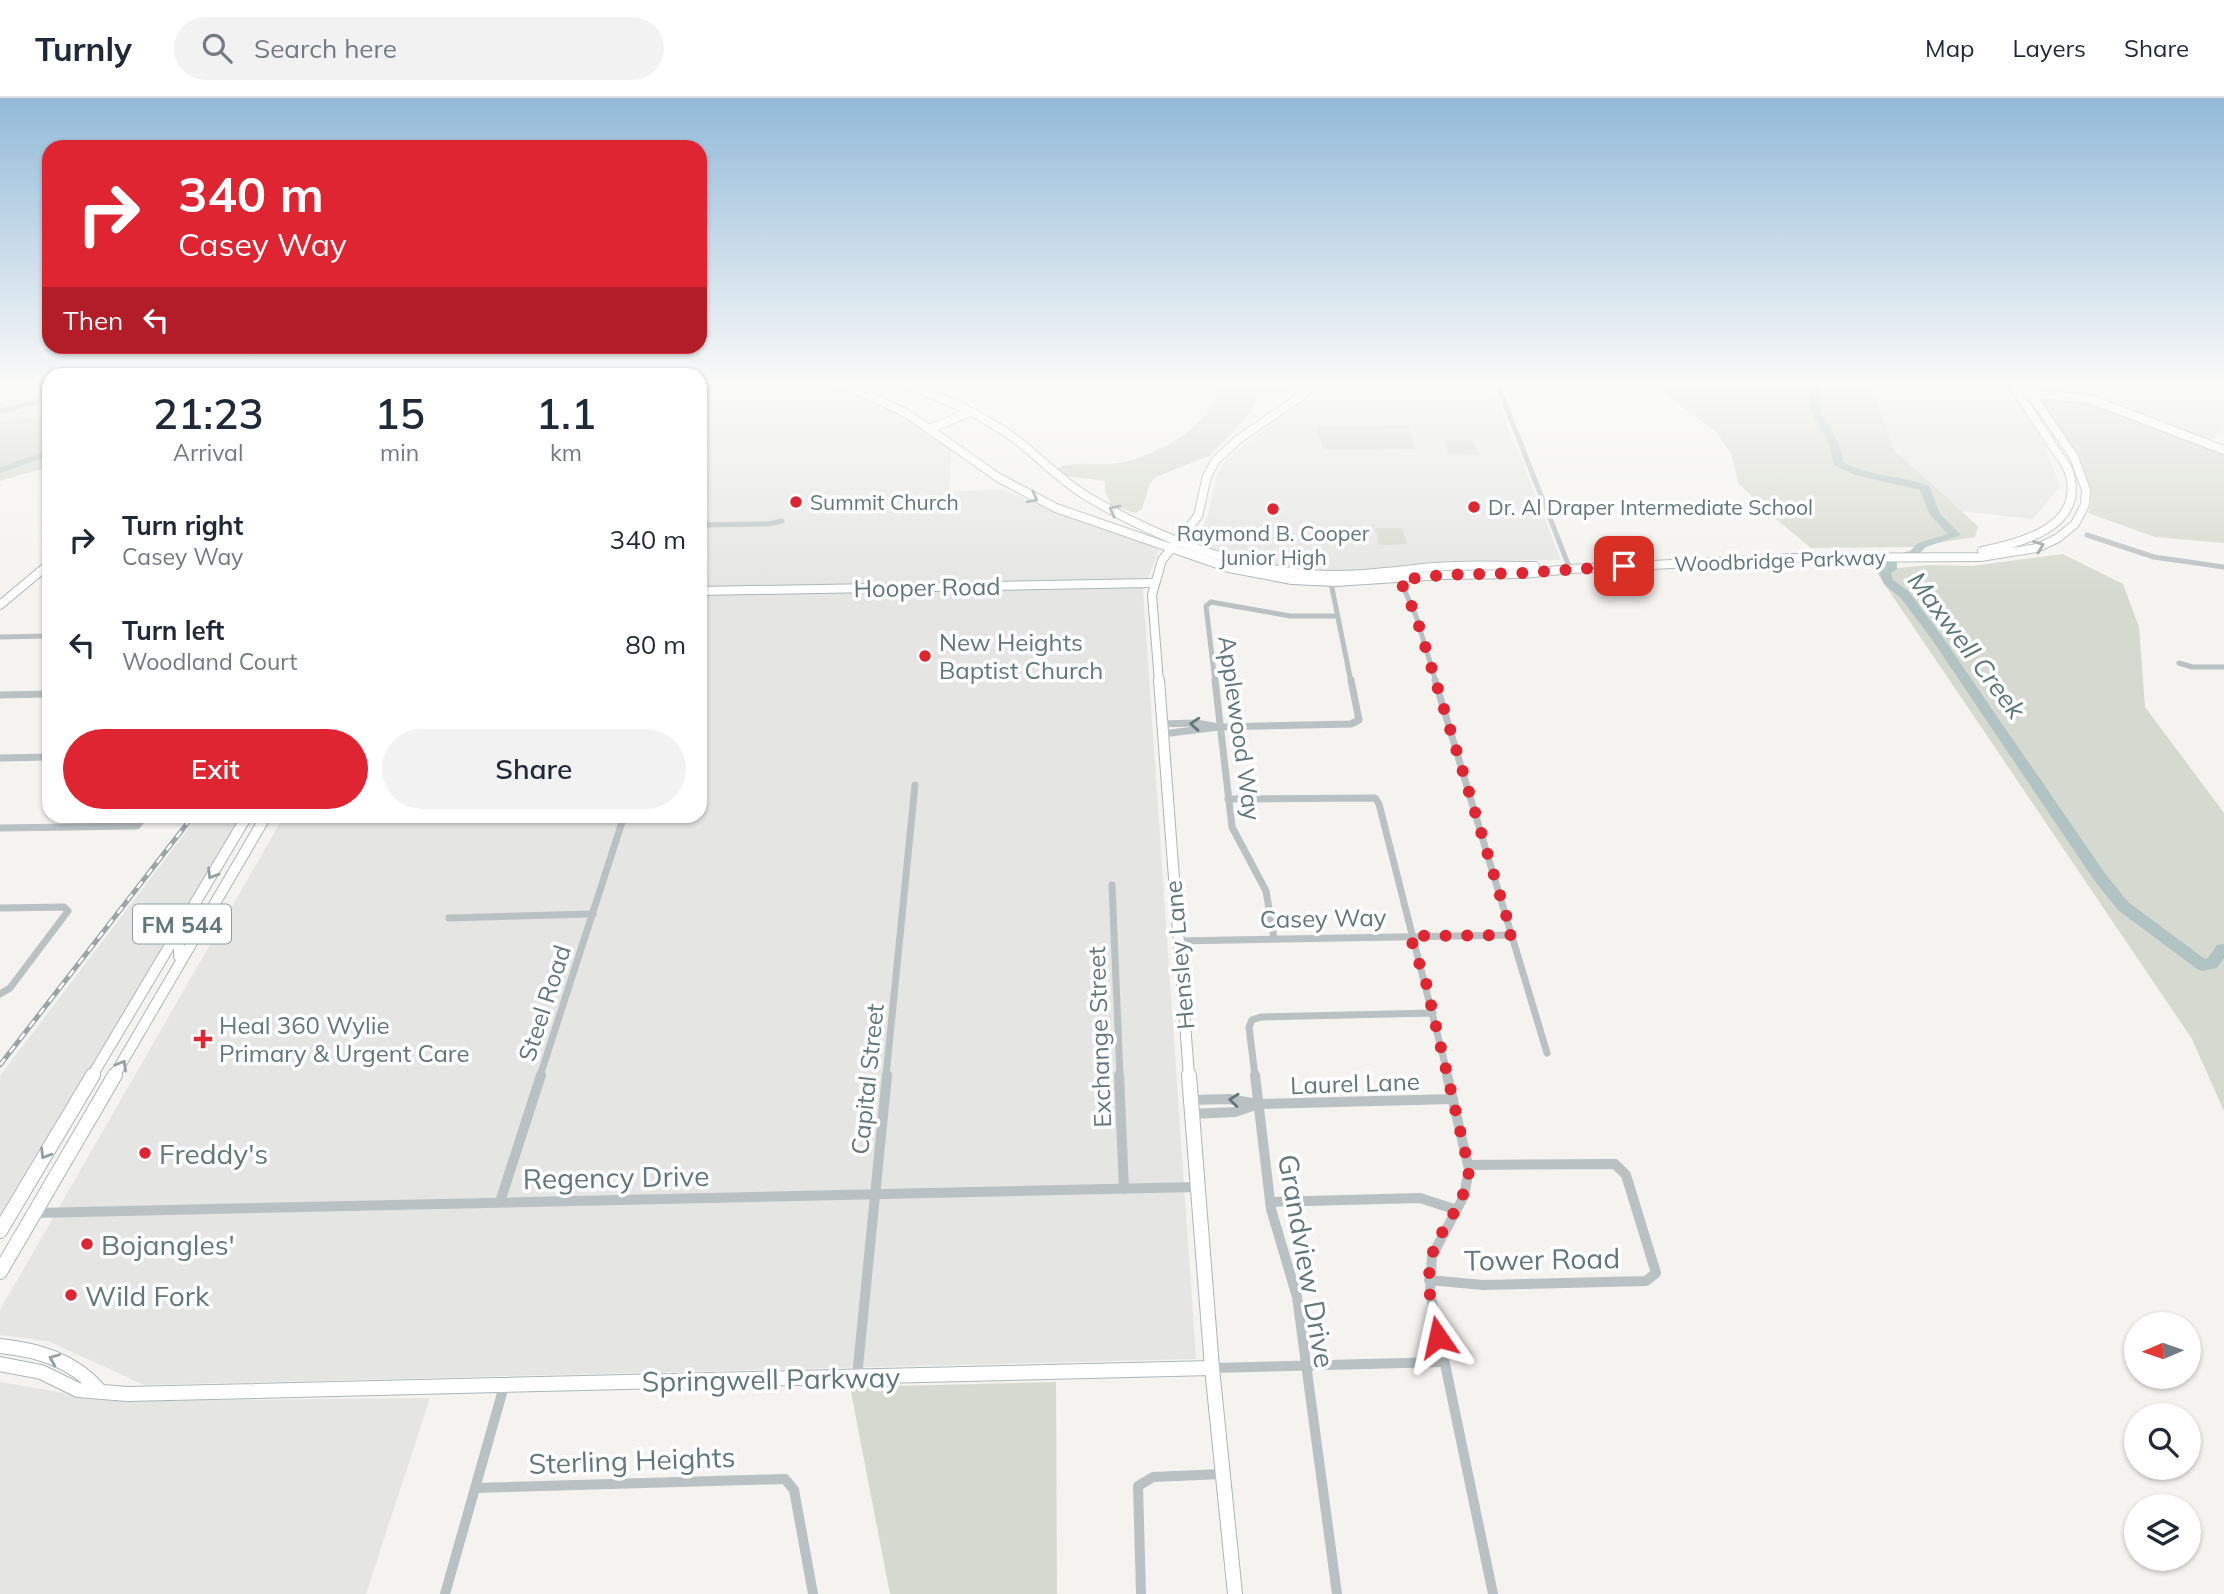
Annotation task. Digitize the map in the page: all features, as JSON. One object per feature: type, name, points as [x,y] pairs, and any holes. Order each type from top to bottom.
[{"type":"main road","name":"Woodbridge Parkway","points":[[964,451],[1021,492],[1050,507],[1172,545]]},
{"type":"main road","name":"Woodbridge Parkway","points":[[1029,451],[1085,495],[1205,562],[1267,577],[1400,580],[1414,574]]},
{"type":"main road","name":"Hensley Lane","points":[[1229,451],[1216,461],[1205,481],[1199,515],[1159,563],[1153,583],[1151,613],[1212,1367],[1235,1594]]},
{"type":"main road","name":"Woodbridge Parkway","points":[[1948,556],[1984,551],[2031,539],[2052,527],[2071,502],[2073,486],[2069,471],[2056,451]]},
{"type":"main road","name":"Woodbridge Parkway","points":[[1331,579],[1865,556],[1995,556],[2039,547],[2061,537],[2081,517],[2087,492],[2085,478],[2070,451]]},
{"type":"main road","points":[[0,606],[42,570]]},
{"type":"main road","name":"Hooper Road","points":[[707,591],[1153,583]]},
{"type":"main road","name":"FM 544","points":[[0,1231],[243,823]]},
{"type":"main road","name":"FM 544","points":[[0,1272],[262,823]]},
{"type":"main road","points":[[183,957],[178,956],[178,950],[196,914],[196,901]]},
{"type":"main road","points":[[79,1097],[103,1097]]},
{"type":"main road","points":[[0,1346],[56,1358],[90,1378],[99,1390]]},
{"type":"main road","name":"Springwell Parkway","points":[[0,1364],[41,1371],[78,1390],[127,1394],[1212,1367]]},
{"type":"street","points":[[1523,451],[1570,569]]},
{"type":"street","points":[[707,525],[768,524],[782,521]]},
{"type":"street","points":[[2087,535],[2124,551],[2157,559],[2224,566]]},
{"type":"street","points":[[1161,729],[1196,723],[1220,727],[1357,722],[1360,717],[1336,617],[1331,579]]},
{"type":"street","points":[[1400,580],[1416,616],[1547,1053]]},
{"type":"street","name":"Applewood Way","points":[[1273,938],[1266,891],[1236,840],[1228,799],[1205,616],[1206,606],[1211,602],[1290,616],[1336,617]]},
{"type":"street","points":[[0,638],[42,636]]},
{"type":"street","points":[[2179,663],[2192,667],[2224,667]]},
{"type":"street","points":[[0,695],[42,694]]},
{"type":"street","points":[[0,758],[42,757]]},
{"type":"street","name":"Capital Street","points":[[857,1377],[915,785]]},
{"type":"street","points":[[1228,799],[1375,798],[1379,804],[1410,936],[1433,1013],[1468,1165],[1467,1184],[1457,1210],[1435,1245],[1429,1280],[1432,1312],[1493,1594]]},
{"type":"street","points":[[0,828],[137,826],[139,823]]},
{"type":"street","name":"Steel Road","points":[[500,1202],[622,823]]},
{"type":"street","name":"Exchange Street","points":[[1112,885],[1124,1189]]},
{"type":"street","points":[[0,908],[68,909],[10,988],[0,994]]},
{"type":"street","points":[[449,918],[593,914]]},
{"type":"street","name":"Casey Way","points":[[1178,941],[1512,935]]},
{"type":"street","name":"Grandview Drive","points":[[1337,1594],[1294,1283],[1270,1202],[1249,1027],[1252,1020],[1261,1017],[1433,1013]]},
{"type":"street","name":"Laurel Lane","points":[[1191,1107],[1229,1099],[1258,1104],[1453,1099]]},
{"type":"street","name":"Laurel Lane","points":[[1191,1107],[1235,1112],[1258,1104]]},
{"type":"street","name":"Tower Road","points":[[1429,1280],[1483,1285],[1646,1281],[1654,1277],[1656,1268],[1652,1255],[1626,1175],[1620,1167],[1610,1163],[1468,1165]]},
{"type":"street","name":"Regency Drive","points":[[35,1213],[1197,1187]]},
{"type":"street","points":[[1270,1202],[1420,1198],[1457,1210]]},
{"type":"street","name":"Springwell Parkway","points":[[1212,1367],[1443,1362]]},
{"type":"street","points":[[446,1594],[505,1386]]},
{"type":"street","points":[[1140,1594],[1137,1493],[1142,1481],[1153,1477],[1223,1474]]},
{"type":"street","name":"Sterling Heights","points":[[475,1488],[781,1478],[789,1482],[793,1490],[813,1594]]},
{"type":"shaded area","points":[[0,451],[42,451],[42,469],[0,481]]},
{"type":"shaded area","points":[[707,451],[952,451],[949,491],[1003,490],[1160,548],[1143,590],[1196,1359],[144,1385],[48,1341],[0,1335],[0,1310],[280,823],[707,823]]},
{"type":"shaded area","points":[[1215,451],[1211,455],[1156,477],[1150,483],[1142,509],[1135,513],[1112,505],[1105,491],[1105,481],[1065,476],[1054,469],[1071,464],[1119,463],[1151,453]]},
{"type":"shaded area","points":[[1237,451],[1518,451],[1561,560],[1451,561],[1364,570],[1311,570],[1256,562],[1188,541],[1204,524],[1216,477],[1226,460]]},
{"type":"shaded area","points":[[1448,451],[1478,451],[1479,454],[1449,455]]},
{"type":"shaded area","points":[[1729,451],[1895,451],[1978,526],[1975,537],[1913,547],[1811,548],[1738,483]]},
{"type":"shaded area","points":[[1895,451],[2046,451],[2060,486],[2033,519],[1959,511]]},
{"type":"shaded area","points":[[2073,451],[2219,451],[2224,453],[2224,543],[2155,537],[2088,513],[2091,501],[2090,486]]},
{"type":"shaded area","points":[[1375,528],[1402,528],[1407,544],[1379,545]]},
{"type":"shaded area","points":[[2063,554],[2123,584],[2139,627],[2145,707],[2224,813],[2224,1111],[2192,1039],[1875,570],[1930,565],[1972,566]]},
{"type":"shaded area","points":[[193,823],[238,823],[0,1221],[0,1076]]},
{"type":"shaded area","points":[[0,1382],[111,1401],[430,1398],[366,1594],[0,1594]]},
{"type":"shaded area","points":[[1056,1382],[1057,1594],[890,1594],[850,1387]]},
{"type":"waterway","name":"Maxwell Creek","points":[[1836,451],[1838,463],[1848,469],[1925,488],[1935,515],[1956,535],[1922,545],[1914,553],[1891,559],[1891,569],[1885,572],[1888,582],[1905,595],[1937,638],[2099,876],[2123,906],[2202,965],[2212,964],[2222,949],[2224,950]]},
{"type":"waterway","points":[[0,470],[42,455]]},
{"type":"railway","points":[[0,1065],[188,823]]},
{"type":"place","name":"Summit Church","points":[[796,502]]},
{"type":"place","name":"Dr. Al Draper Intermediate School","points":[[1474,507]]},
{"type":"place","name":"Raymond B. Cooper Junior High","points":[[1273,509]]},
{"type":"place","name":"New Heights Baptist Church","points":[[925,656]]},
{"type":"place","name":"Heal 360 Wylie Primary & Urgent Care","points":[[203,1039]]},
{"type":"place","name":"Freddy's","points":[[145,1153]]},
{"type":"place","name":"Bojangles'","points":[[87,1244]]},
{"type":"place","name":"Wild Fork","points":[[71,1295]]},
{"type":"route","points":[[1438,1337],[1432,1312],[1430,1266],[1435,1245],[1464,1196],[1469,1169],[1426,983],[1410,936],[1512,935],[1416,616],[1400,580],[1442,575],[1624,566]]}]
